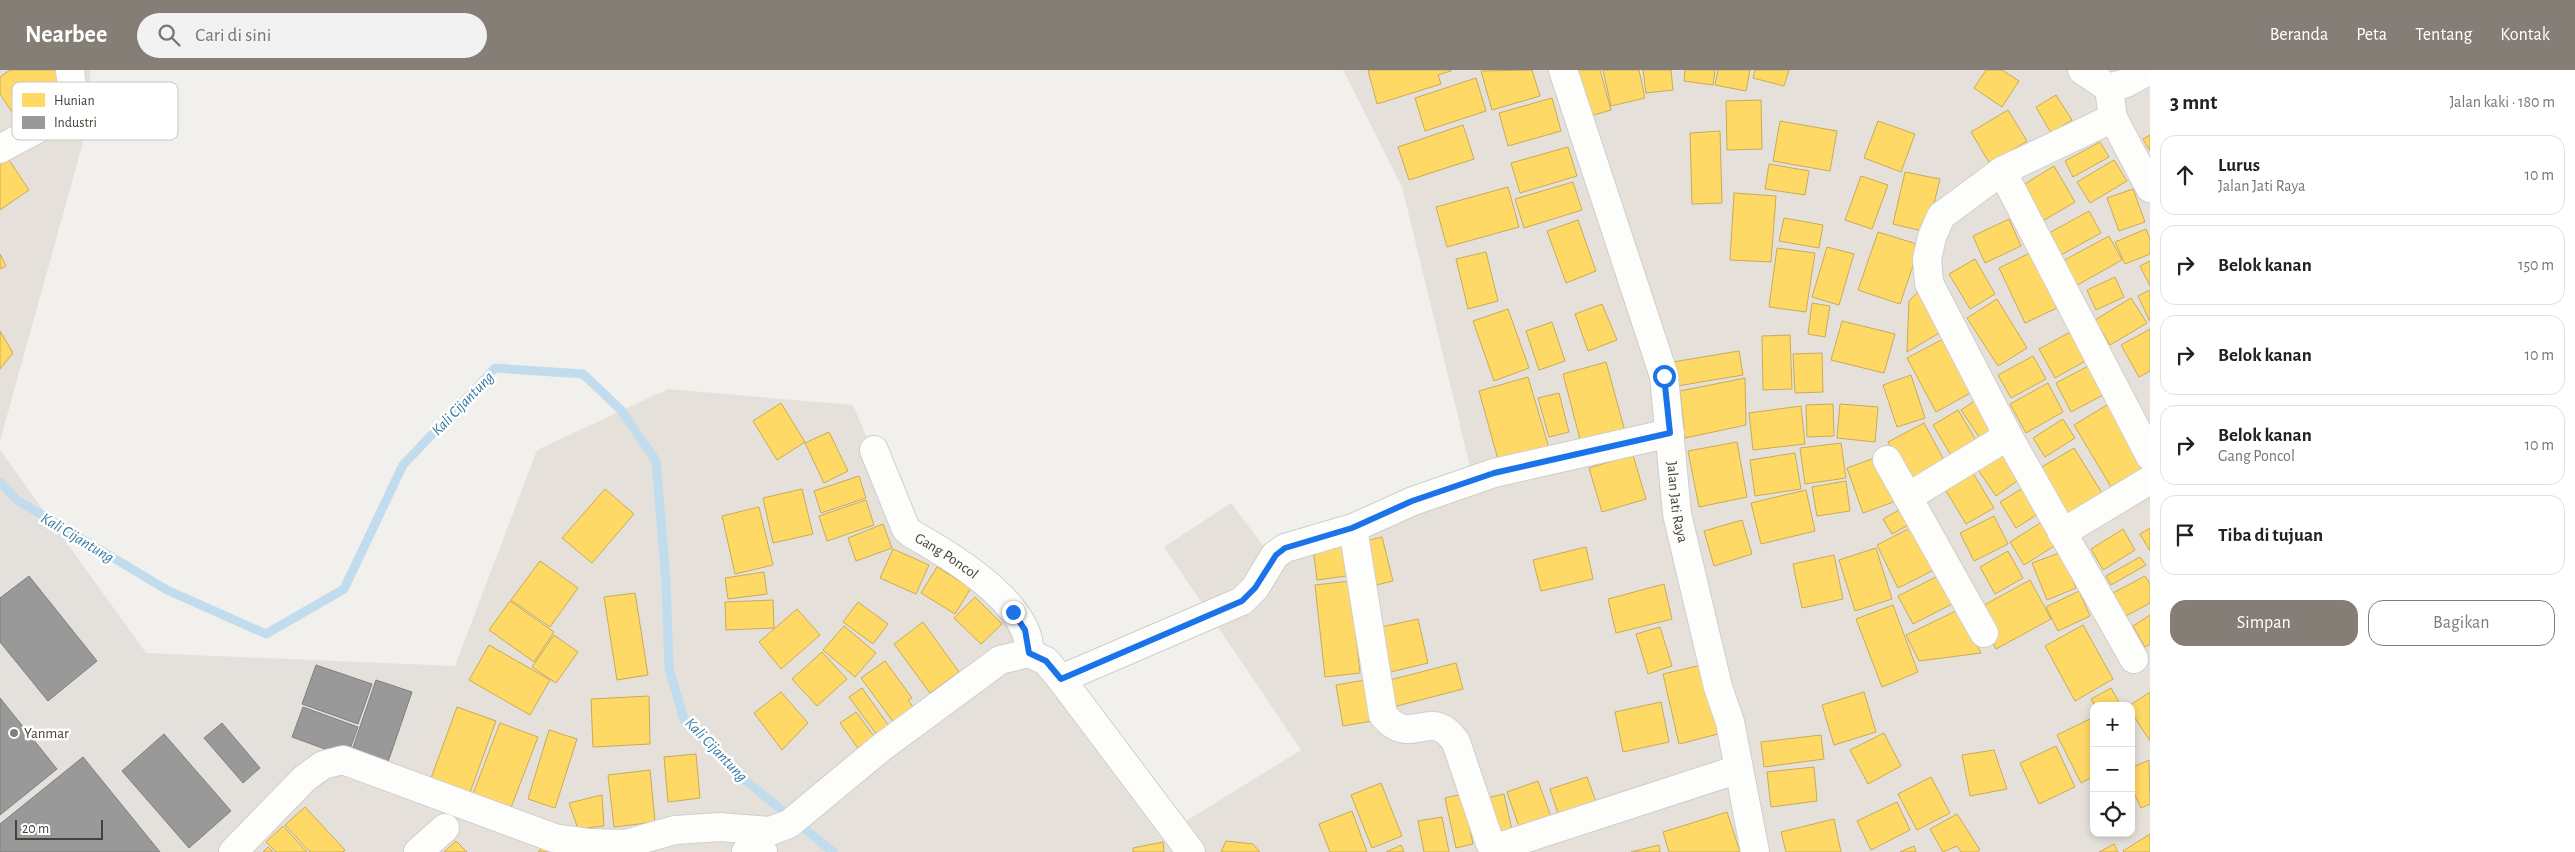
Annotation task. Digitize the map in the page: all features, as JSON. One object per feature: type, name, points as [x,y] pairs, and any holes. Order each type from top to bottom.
[{"type":"street","name":"Jalan Jati Raya","points":[[1564,70],[1664,376],[1677,514],[1718,687],[1730,722],[1755,852]]},
{"type":"street","points":[[2082,70],[2109,88],[2113,118],[2150,188]]},
{"type":"street","points":[[2109,88],[2126,83],[2150,70]]},
{"type":"street","points":[[2113,118],[2002,171],[1941,216],[1932,237],[1927,259],[1929,283],[2008,436],[2134,659]]},
{"type":"street","points":[[0,148],[14,140]]},
{"type":"street","points":[[2002,171],[2150,456]]},
{"type":"street","points":[[1061,679],[1242,601],[1255,588],[1276,555],[1285,548],[1352,528],[1412,501],[1494,473],[1670,433]]},
{"type":"street","points":[[1908,497],[2008,436]]},
{"type":"street","name":"Gang Poncol","points":[[874,450],[906,528],[912,534],[952,557],[1004,601],[1025,630],[1029,653]]},
{"type":"street","points":[[1887,460],[1984,633]]},
{"type":"street","points":[[2062,534],[2150,480]]},
{"type":"street","points":[[1352,528],[1384,716],[1393,727],[1409,730],[1434,725],[1448,730],[1456,742],[1490,843],[1502,846],[1739,770]]},
{"type":"street","points":[[233,852],[305,778],[323,765],[343,760],[554,838],[627,848],[675,830],[720,827],[770,831],[798,816],[882,747],[1000,660],[1029,653],[1046,661],[1061,679],[1192,852]]},
{"type":"street","points":[[418,852],[445,828]]},
{"type":"street","points":[[746,852],[763,852]]},
{"type":"shaded area","points":[[0,70],[91,70],[90,82],[12,82],[12,140],[83,140],[0,441]]},
{"type":"shaded area","points":[[1343,70],[2150,70],[2150,852],[236,852],[317,776],[395,772],[455,666],[537,450],[668,389],[853,405],[908,535],[998,599],[1165,834],[1301,750],[1164,547],[1231,503],[1268,552],[1471,470],[1402,187]]},
{"type":"shaded area","points":[[0,450],[146,653],[455,666],[395,772],[317,776],[236,852],[0,852]]},
{"type":"building: Hunian","points":[[10,70],[55,70],[63,82],[12,82],[12,112],[0,94],[0,77]]},
{"type":"building: Hunian","points":[[1368,70],[1451,71],[1438,75],[1441,84],[1377,104]]},
{"type":"building: Hunian","points":[[1532,70],[1540,96],[1492,110],[1481,71]]},
{"type":"building: Hunian","points":[[1575,70],[1600,70],[1611,110],[1587,117]]},
{"type":"building: Hunian","points":[[1603,70],[1639,70],[1645,98],[1611,106]]},
{"type":"building: Hunian","points":[[1643,70],[1671,70],[1673,90],[1646,93]]},
{"type":"building: Hunian","points":[[1685,70],[1715,70],[1713,85],[1684,81]]},
{"type":"building: Hunian","points":[[1718,70],[1750,70],[1746,91],[1715,85]]},
{"type":"building: Hunian","points":[[1755,70],[1789,70],[1784,86],[1753,78]]},
{"type":"building: Hunian","points":[[1986,70],[2002,70],[2019,81],[2002,107],[1974,88]]},
{"type":"building: Hunian","points":[[1476,78],[1486,111],[1425,131],[1415,98]]},
{"type":"building: Hunian","points":[[2056,95],[2072,120],[2051,133],[2036,107]]},
{"type":"building: Hunian","points":[[1552,98],[1561,131],[1508,146],[1499,113]]},
{"type":"building: Hunian","points":[[1761,100],[1762,149],[1727,150],[1726,101]]},
{"type":"building: Hunian","points":[[2008,110],[2027,141],[1990,164],[1971,132]]},
{"type":"building: Hunian","points":[[1780,121],[1837,131],[1830,171],[1773,161]]},
{"type":"building: Hunian","points":[[1878,121],[1915,134],[1901,172],[1864,158]]},
{"type":"building: Hunian","points":[[1463,125],[1474,159],[1409,180],[1398,147]]},
{"type":"building: Hunian","points":[[1720,131],[1722,203],[1692,204],[1690,133]]},
{"type":"building: Hunian","points":[[2150,135],[2150,151],[2143,139]]},
{"type":"building: Hunian","points":[[2100,142],[2109,157],[2073,177],[2065,161]]},
{"type":"building: Hunian","points":[[1568,147],[1577,176],[1520,193],[1511,163]]},
{"type":"building: Hunian","points":[[3,151],[29,190],[0,210],[0,153]]},
{"type":"building: Hunian","points":[[2114,160],[2127,181],[2090,203],[2077,182]]},
{"type":"building: Hunian","points":[[1769,164],[1809,171],[1805,195],[1765,189]]},
{"type":"building: Hunian","points":[[2054,166],[2075,202],[2041,222],[2020,187]]},
{"type":"building: Hunian","points":[[1905,172],[1940,179],[1927,232],[1893,224]]},
{"type":"building: Hunian","points":[[1861,176],[1888,185],[1872,229],[1845,220]]},
{"type":"building: Hunian","points":[[1573,182],[1582,210],[1524,228],[1515,199]]},
{"type":"building: Hunian","points":[[1508,187],[1519,227],[1447,247],[1436,207]]},
{"type":"building: Hunian","points":[[2133,189],[2145,222],[2119,231],[2107,198]]},
{"type":"building: Hunian","points":[[1734,193],[1776,196],[1771,262],[1730,260]]},
{"type":"building: Hunian","points":[[2089,211],[2101,233],[2061,255],[2049,233]]},
{"type":"building: Hunian","points":[[1784,218],[1823,225],[1819,248],[1779,241]]},
{"type":"building: Hunian","points":[[2009,219],[2021,246],[1985,263],[1973,236]]},
{"type":"building: Hunian","points":[[1578,220],[1596,271],[1566,283],[1547,231]]},
{"type":"building: Hunian","points":[[2146,229],[2150,239],[2150,254],[2125,264],[2115,242]]},
{"type":"building: Hunian","points":[[1878,232],[1920,245],[1900,304],[1858,290]]},
{"type":"building: Hunian","points":[[2109,236],[2122,260],[2072,288],[2059,263]]},
{"type":"building: Hunian","points":[[1827,247],[1854,254],[1839,305],[1812,297]]},
{"type":"building: Hunian","points":[[1777,248],[1815,253],[1806,312],[1769,307]]},
{"type":"building: Hunian","points":[[1486,252],[1498,301],[1468,309],[1456,259]]},
{"type":"building: Hunian","points":[[2032,252],[2059,307],[2025,323],[1999,268]]},
{"type":"building: Hunian","points":[[0,254],[6,266],[0,269]]},
{"type":"building: Hunian","points":[[1975,259],[1995,294],[1970,309],[1949,274]]},
{"type":"building: Hunian","points":[[2150,261],[2150,286],[2140,266]]},
{"type":"building: Hunian","points":[[2115,277],[2124,297],[2096,310],[2087,290]]},
{"type":"building: Hunian","points":[[2150,290],[2150,322],[2138,296]]},
{"type":"building: Hunian","points":[[1918,292],[1941,332],[1907,352],[1909,301]]},
{"type":"building: Hunian","points":[[2131,298],[2147,323],[2110,345],[2095,320]]},
{"type":"building: Hunian","points":[[1997,299],[2027,348],[1998,366],[1967,318]]},
{"type":"building: Hunian","points":[[1812,303],[1830,306],[1825,337],[1808,334]]},
{"type":"building: Hunian","points":[[1602,304],[1617,340],[1588,351],[1575,314]]},
{"type":"building: Hunian","points":[[1508,309],[1529,368],[1494,381],[1473,321]]},
{"type":"building: Hunian","points":[[1842,321],[1895,334],[1884,373],[1831,360]]},
{"type":"building: Hunian","points":[[1552,322],[1565,361],[1539,370],[1526,331]]},
{"type":"building: Hunian","points":[[2150,329],[2150,371],[2139,377],[2121,345]]},
{"type":"building: Hunian","points":[[2074,330],[2089,359],[2055,378],[2039,349]]},
{"type":"building: Hunian","points":[[0,331],[13,353],[0,369]]},
{"type":"building: Hunian","points":[[1790,335],[1792,389],[1763,390],[1762,336]]},
{"type":"building: Hunian","points":[[1943,339],[1972,392],[1936,412],[1907,358]]},
{"type":"building: Hunian","points":[[1739,351],[1743,375],[1677,386],[1673,362]]},
{"type":"building: Hunian","points":[[1822,353],[1823,392],[1795,393],[1793,354]]},
{"type":"building: Hunian","points":[[2033,356],[2046,379],[2011,398],[1998,375]]},
{"type":"building: Hunian","points":[[1606,362],[1626,435],[1582,447],[1563,374]]},
{"type":"building: Hunian","points":[[2090,365],[2105,394],[2071,412],[2056,383]]},
{"type":"building: Hunian","points":[[1911,375],[1925,418],[1897,427],[1883,385]]},
{"type":"building: Hunian","points":[[1528,377],[1549,448],[1499,463],[1479,391]]},
{"type":"building: Hunian","points":[[1745,378],[1746,425],[1685,438],[1680,391]]},
{"type":"building: Hunian","points":[[2048,383],[2063,412],[2026,433],[2010,404]]},
{"type":"building: Hunian","points":[[1559,393],[1569,432],[1549,437],[1538,398]]},
{"type":"building: Hunian","points":[[1976,400],[1998,433],[1983,443],[1961,410]]},
{"type":"building: Hunian","points":[[2112,402],[2149,464],[2111,487],[2074,425]]},
{"type":"building: Hunian","points":[[781,403],[805,442],[777,460],[753,421]]},
{"type":"building: Hunian","points":[[1833,404],[1834,436],[1807,437],[1806,405]]},
{"type":"building: Hunian","points":[[1840,404],[1878,407],[1875,442],[1837,438]]},
{"type":"building: Hunian","points":[[1801,406],[1805,444],[1753,450],[1749,413]]},
{"type":"building: Hunian","points":[[1958,410],[1980,447],[1955,462],[1933,425]]},
{"type":"building: Hunian","points":[[2063,419],[2075,438],[2045,457],[2033,438]]},
{"type":"building: Hunian","points":[[1924,423],[1945,462],[1909,481],[1888,442]]},
{"type":"building: Hunian","points":[[829,432],[848,471],[824,483],[805,443]]},
{"type":"building: Hunian","points":[[1737,442],[1747,497],[1699,507],[1688,451]]},
{"type":"building: Hunian","points":[[1841,443],[1846,478],[1805,484],[1800,448]]},
{"type":"building: Hunian","points":[[2002,445],[2024,476],[1996,496],[1974,464]]},
{"type":"building: Hunian","points":[[2074,448],[2107,501],[2072,522],[2040,468]]},
{"type":"building: Hunian","points":[[1795,453],[1801,489],[1755,496],[1750,460]]},
{"type":"building: Hunian","points":[[1633,455],[1646,499],[1602,512],[1589,468]]},
{"type":"building: Hunian","points":[[1880,456],[1896,501],[1863,513],[1847,468]]},
{"type":"building: Hunian","points":[[1973,473],[1994,508],[1966,524],[1945,489]]},
{"type":"building: Hunian","points":[[859,476],[866,498],[821,513],[814,491]]},
{"type":"building: Hunian","points":[[1846,481],[1850,511],[1817,516],[1812,487]]},
{"type":"building: Hunian","points":[[2026,486],[2041,512],[2016,528],[2000,502]]},
{"type":"building: Hunian","points":[[605,489],[634,514],[592,563],[562,538]]},
{"type":"building: Hunian","points":[[802,489],[813,534],[773,543],[763,498]]},
{"type":"building: Hunian","points":[[1806,490],[1815,531],[1761,544],[1751,503]]},
{"type":"building: Hunian","points":[[866,500],[874,525],[827,541],[819,516]]},
{"type":"building: Hunian","points":[[1908,505],[1916,521],[1892,534],[1883,519]]},
{"type":"building: Hunian","points":[[759,507],[773,565],[735,574],[722,516]]},
{"type":"building: Hunian","points":[[1994,516],[2008,544],[1974,561],[1960,533]]},
{"type":"building: Hunian","points":[[1742,520],[1752,554],[1714,566],[1704,531]]},
{"type":"building: Hunian","points":[[2045,520],[2059,543],[2024,565],[2010,542]]},
{"type":"building: Hunian","points":[[883,524],[892,548],[856,561],[848,538]]},
{"type":"building: Hunian","points":[[1918,524],[1940,567],[1898,588],[1877,545]]},
{"type":"building: Hunian","points":[[2150,528],[2150,551],[2140,534]]},
{"type":"building: Hunian","points":[[2123,529],[2135,550],[2103,570],[2091,549]]},
{"type":"building: Hunian","points":[[1382,537],[1393,581],[1368,587],[1357,543]]},
{"type":"building: Hunian","points":[[1342,543],[1346,576],[1317,580],[1313,547]]},
{"type":"building: Hunian","points":[[1586,547],[1593,579],[1541,591],[1533,560]]},
{"type":"building: Hunian","points":[[1876,548],[1892,599],[1855,611],[1839,560]]},
{"type":"building: Hunian","points":[[893,549],[929,565],[916,594],[880,578]]},
{"type":"building: Hunian","points":[[2008,551],[2023,578],[1995,594],[1980,567]]},
{"type":"building: Hunian","points":[[2062,552],[2076,588],[2047,600],[2032,563]]},
{"type":"building: Hunian","points":[[1834,555],[1843,599],[1802,608],[1793,564]]},
{"type":"building: Hunian","points":[[2140,557],[2146,565],[2111,585],[2106,576]]},
{"type":"building: Hunian","points":[[540,561],[578,588],[550,627],[511,600]]},
{"type":"building: Hunian","points":[[937,567],[971,588],[955,614],[921,593]]},
{"type":"building: Hunian","points":[[764,572],[767,594],[728,599],[725,578]]},
{"type":"building: Hunian","points":[[1942,574],[1956,602],[1913,624],[1898,596]]},
{"type":"building: Hunian","points":[[2145,576],[2150,584],[2150,603],[2124,617],[2111,594]]},
{"type":"building: Hunian","points":[[2030,580],[2051,619],[1996,649],[1975,610]]},
{"type":"building: Hunian","points":[[1350,581],[1360,673],[1325,677],[1315,585]]},
{"type":"building: Hunian","points":[[1664,584],[1672,619],[1616,633],[1608,599]]},
{"type":"building: Hunian","points":[[2079,591],[2090,616],[2058,631],[2046,607]]},
{"type":"building: Hunian","points":[[635,593],[648,675],[617,680],[604,597]]},
{"type":"building: Hunian","points":[[975,597],[1002,624],[981,644],[954,618]]},
{"type":"building: Hunian","points":[[773,600],[774,628],[726,630],[725,602]]},
{"type":"building: Hunian","points":[[510,601],[554,632],[534,662],[489,630]]},
{"type":"building: Hunian","points":[[858,602],[888,624],[873,644],[843,622]]},
{"type":"building: Hunian","points":[[1893,605],[1918,672],[1882,687],[1856,619]]},
{"type":"building: Hunian","points":[[797,609],[820,635],[781,669],[759,642]]},
{"type":"building: Hunian","points":[[1958,610],[1981,653],[1919,661],[1906,635]]},
{"type":"building: Hunian","points":[[2150,615],[2150,644],[2145,647],[2133,626]]},
{"type":"building: Hunian","points":[[1418,619],[1428,663],[1382,674],[1372,629]]},
{"type":"building: Hunian","points":[[923,622],[959,672],[930,693],[894,644]]},
{"type":"building: Hunian","points":[[2083,625],[2113,679],[2075,701],[2045,646]]},
{"type":"building: Hunian","points":[[844,626],[876,653],[855,677],[823,650]]},
{"type":"building: Hunian","points":[[1660,627],[1672,666],[1648,674],[1636,634]]},
{"type":"building: Hunian","points":[[554,635],[578,652],[556,683],[532,667]]},
{"type":"building: Hunian","points":[[489,645],[550,680],[530,715],[469,680]]},
{"type":"building: Hunian","points":[[822,652],[847,679],[817,706],[792,679]]},
{"type":"building: Hunian","points":[[885,661],[912,698],[908,700],[920,717],[900,731],[861,678]]},
{"type":"building: Hunian","points":[[1456,663],[1463,689],[1393,707],[1386,681]]},
{"type":"building: Hunian","points":[[1706,664],[1722,733],[1679,744],[1663,674]]},
{"type":"building: Hunian","points":[[1371,679],[1378,720],[1343,726],[1336,685]]},
{"type":"building: Hunian","points":[[862,688],[894,733],[882,742],[849,697]]},
{"type":"building: Hunian","points":[[2111,688],[2119,702],[2093,702],[2091,699]]},
{"type":"building: Hunian","points":[[781,692],[808,723],[782,750],[754,713]]},
{"type":"building: Hunian","points":[[1864,692],[1876,732],[1834,745],[1822,705]]},
{"type":"building: Hunian","points":[[2150,692],[2150,741],[2135,718],[2135,702]]},
{"type":"building: Hunian","points":[[649,696],[650,744],[593,747],[591,699]]},
{"type":"building: Hunian","points":[[1661,702],[1669,742],[1623,752],[1615,712]]},
{"type":"building: Hunian","points":[[457,707],[496,721],[469,795],[430,781]]},
{"type":"building: Hunian","points":[[856,712],[876,739],[860,751],[840,723]]},
{"type":"building: Hunian","points":[[2090,719],[2090,778],[2081,783],[2057,735]]},
{"type":"building: Hunian","points":[[500,723],[538,737],[509,813],[471,799]]},
{"type":"building: Hunian","points":[[549,730],[577,739],[555,808],[528,799]]},
{"type":"building: Hunian","points":[[1884,733],[1901,766],[1868,784],[1850,750]]},
{"type":"building: Hunian","points":[[1821,735],[1824,759],[1764,767],[1761,742]]},
{"type":"building: Hunian","points":[[2056,746],[2075,787],[2039,804],[2020,763]]},
{"type":"building: Hunian","points":[[1994,750],[2007,789],[1970,796],[1962,755]]},
{"type":"building: Hunian","points":[[696,754],[700,798],[668,802],[664,757]]},
{"type":"building: Hunian","points":[[2149,760],[2150,804],[2141,808],[2135,795],[2135,766]]},
{"type":"building: Hunian","points":[[1814,767],[1817,801],[1771,807],[1767,772]]},
{"type":"building: Hunian","points":[[650,770],[655,822],[614,827],[608,775]]},
{"type":"building: Hunian","points":[[1587,777],[1599,810],[1561,823],[1550,789]]},
{"type":"building: Hunian","points":[[1931,777],[1950,813],[1917,830],[1898,794]]},
{"type":"building: Hunian","points":[[1538,781],[1554,825],[1522,836],[1507,792]]},
{"type":"building: Hunian","points":[[1381,783],[1402,836],[1372,848],[1351,795]]},
{"type":"building: Hunian","points":[[1463,794],[1473,844],[1456,848],[1445,798]]},
{"type":"building: Hunian","points":[[1504,794],[1514,839],[1494,842],[1478,800]]},
{"type":"building: Hunian","points":[[602,795],[604,826],[578,829],[569,803]]},
{"type":"building: Hunian","points":[[1897,802],[1910,830],[1871,850],[1857,821]]},
{"type":"building: Hunian","points":[[305,807],[345,850],[343,852],[310,852],[285,825]]},
{"type":"building: Hunian","points":[[1352,811],[1367,852],[1330,852],[1319,824]]},
{"type":"building: Hunian","points":[[1727,812],[1740,852],[1669,852],[1663,832]]},
{"type":"building: Hunian","points":[[1957,814],[1980,850],[1977,852],[1961,852],[1957,846],[1943,852],[1930,829]]},
{"type":"building: Hunian","points":[[1442,817],[1449,852],[1424,852],[1418,821]]},
{"type":"building: Hunian","points":[[1834,819],[1841,852],[1786,852],[1781,832]]},
{"type":"building: Hunian","points":[[283,826],[307,852],[276,852],[266,842]]},
{"type":"building: Hunian","points":[[2150,834],[2150,852],[2123,851]]},
{"type":"building: Hunian","points":[[456,841],[467,852],[444,852]]},
{"type":"building: Hunian","points":[[1226,841],[1253,844],[1260,852],[1221,852]]},
{"type":"building: Hunian","points":[[1163,842],[1164,852],[1133,852],[1133,848]]},
{"type":"building: Hunian","points":[[2114,844],[2118,852],[2099,852]]},
{"type":"building: Hunian","points":[[1401,845],[1404,852],[1386,852]]},
{"type":"building: Hunian","points":[[1659,845],[1660,852],[1631,852]]},
{"type":"building: Hunian","points":[[544,846],[549,852],[538,852]]},
{"type":"building: Hunian","points":[[1914,846],[1916,852],[1900,852]]},
{"type":"building: Hunian","points":[[268,847],[273,852],[263,852]]},
{"type":"building: Industri","points":[[29,576],[97,661],[48,701],[0,642],[0,598]]},
{"type":"building: Industri","points":[[316,665],[372,684],[358,724],[302,704]]},
{"type":"building: Industri","points":[[376,680],[412,692],[387,765],[351,753]]},
{"type":"building: Industri","name":"Yanmar","points":[[0,698],[57,769],[0,815]]},
{"type":"building: Industri","points":[[303,707],[358,727],[347,757],[292,737]]},
{"type":"building: Industri","points":[[222,723],[260,768],[243,783],[204,738]]},
{"type":"building: Industri","points":[[164,734],[231,811],[189,848],[122,771]]},
{"type":"building: Industri","points":[[83,757],[160,852],[0,852],[0,824]]},
{"type":"waterway","name":"Kali Cijantung","points":[[0,482],[17,500],[167,590],[266,634],[344,589],[403,465],[495,368],[583,374],[621,410],[656,461],[666,581],[669,668],[684,720],[745,780],[833,852]]},
{"type":"place","name":"Yanmar","points":[[14,733]]},
{"type":"route","points":[[1013,612],[1025,630],[1030,647],[1029,653],[1039,656],[1046,661],[1061,679],[1242,601],[1255,588],[1276,555],[1285,548],[1352,528],[1412,501],[1494,473],[1670,433],[1664,376]]}]
